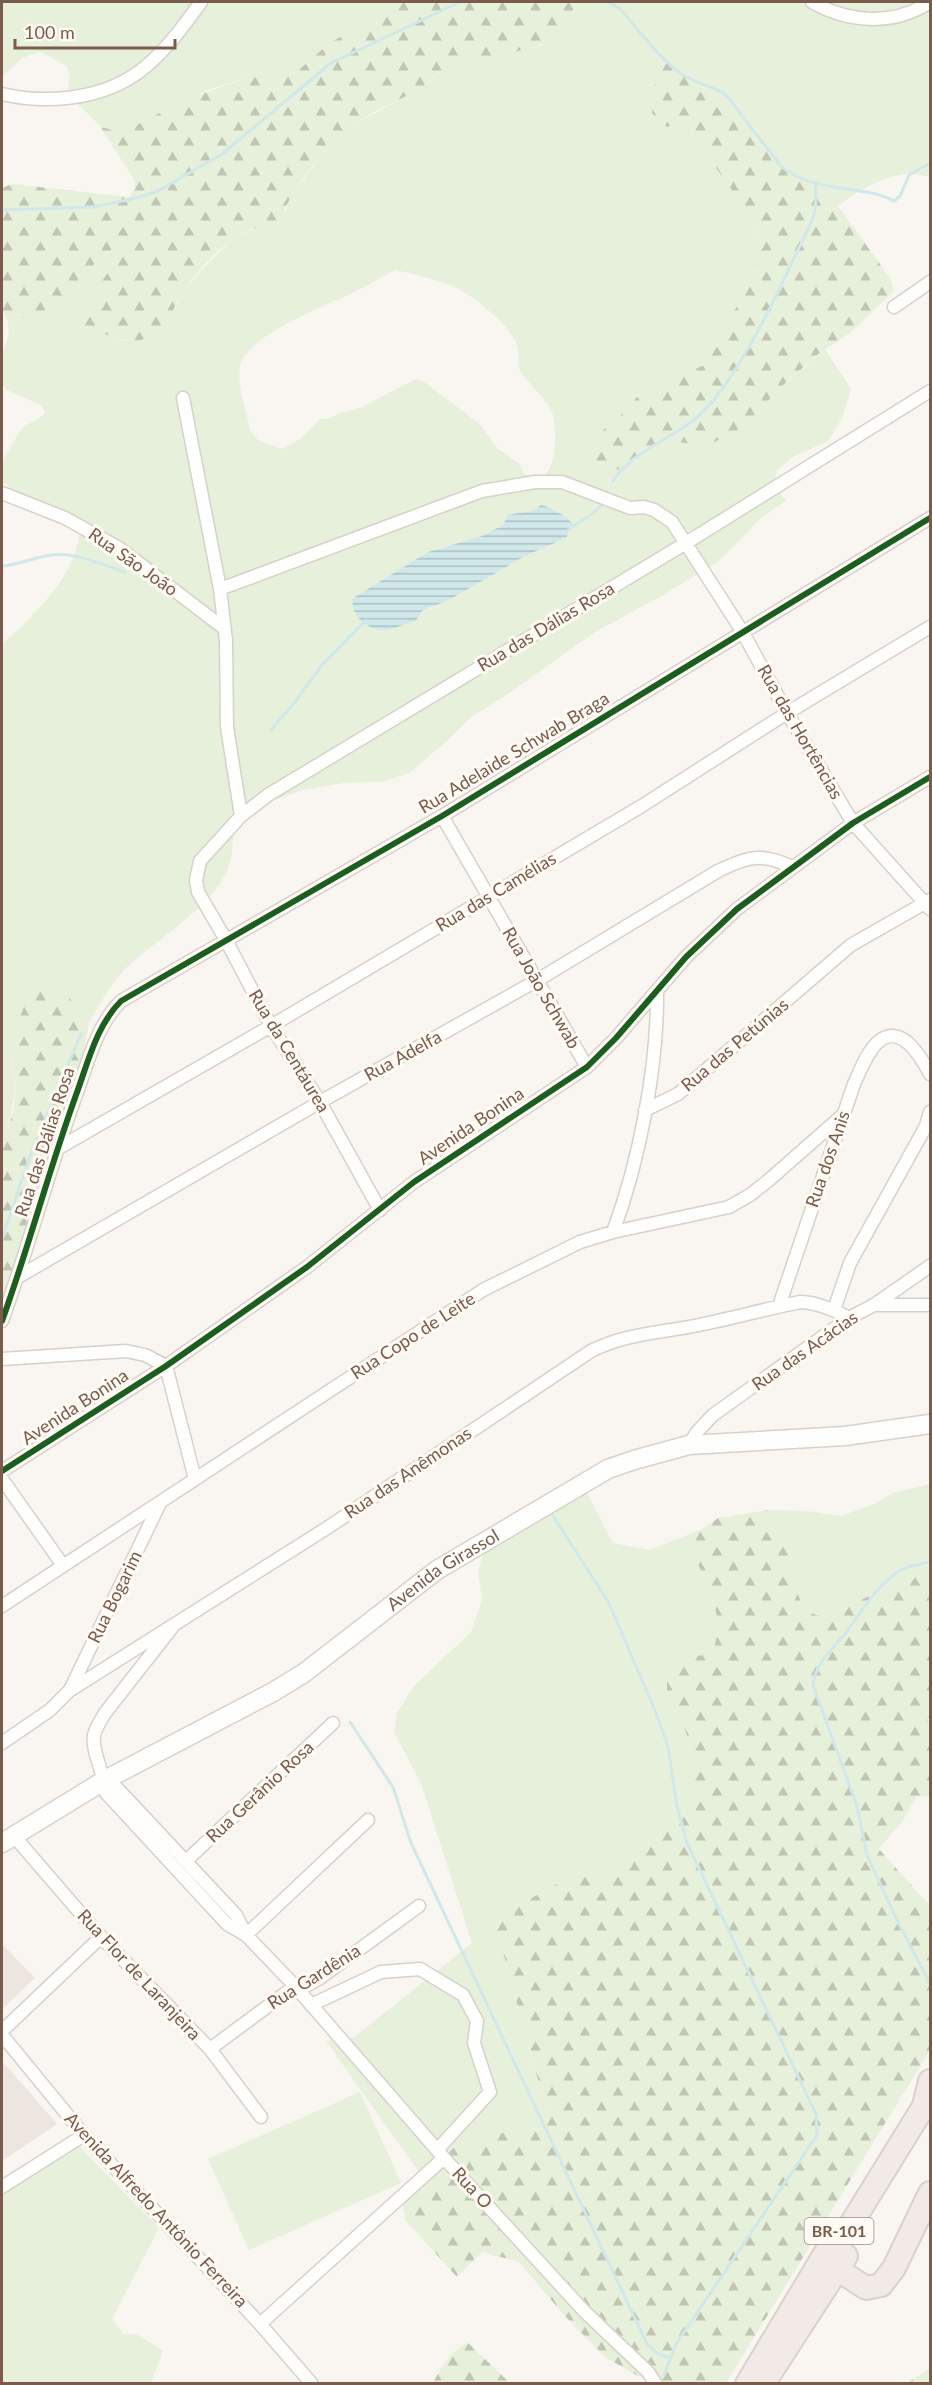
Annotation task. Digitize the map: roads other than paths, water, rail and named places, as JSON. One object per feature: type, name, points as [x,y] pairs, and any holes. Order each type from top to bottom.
[{"type":"highway","points":[[930,2080],[924,2106],[832,2255],[832,2264],[866,2288],[881,2285],[894,2268],[930,2193]]},
{"type":"highway","name":"BR-101","points":[[747,2384],[930,2080]]},
{"type":"highway","name":"BR-101","points":[[764,2384],[838,2270],[930,2118]]},
{"type":"street","points":[[2,94],[19,98],[56,99],[112,87],[136,74],[153,58],[201,2]]},
{"type":"street","points":[[812,2],[847,16],[877,20],[902,16],[930,2]]},
{"type":"street","points":[[894,307],[930,282]]},
{"type":"street","name":"Rua das Dálias Rosa","points":[[198,892],[196,880],[200,861],[241,816],[268,795],[686,543],[930,391]]},
{"type":"street","points":[[183,398],[220,589],[225,629],[227,726],[241,816]]},
{"type":"street","name":"Rua das Hortências","points":[[220,589],[482,491],[535,482],[562,482],[630,508],[644,507],[654,510],[672,522],[742,631],[786,713],[853,823],[929,904]]},
{"type":"street","name":"Rua São João","points":[[2,493],[65,518],[119,548],[225,629]]},
{"type":"street","name":"Rua Adelaide Schwab Braga","points":[[112,1010],[121,1001],[442,816],[930,518]]},
{"type":"street","name":"Rua das Camélias","points":[[57,1149],[271,1026],[640,807],[786,713],[930,627]]},
{"type":"street","name":"Avenida Bonina","points":[[2,1471],[166,1366],[307,1267],[414,1182],[587,1067],[600,1056],[686,957],[728,916],[853,823],[930,777]]},
{"type":"street","name":"Rua João Schwab","points":[[442,816],[587,1067]]},
{"type":"street","name":"Rua Adelfa","points":[[18,1277],[320,1102],[536,981],[718,871],[741,860],[772,858],[792,867]]},
{"type":"street","name":"Rua da Centáurea","points":[[198,892],[271,1026],[320,1102],[380,1210]]},
{"type":"street","name":"Rua das Petúnias","points":[[645,1110],[678,1094],[851,945],[929,904]]},
{"type":"street","points":[[613,1232],[628,1187],[645,1110],[657,1038],[657,992]]},
{"type":"street","name":"Rua das Dálias Rosa","points":[[2,1321],[18,1277],[57,1149],[97,1036],[112,1010]]},
{"type":"street","name":"Rua dos Anis","points":[[779,1306],[854,1084],[878,1042],[896,1036],[904,1039],[917,1053],[930,1074]]},
{"type":"street","points":[[834,1310],[850,1263],[926,1126],[930,1112]]},
{"type":"street","name":"Rua Copo de Leite","points":[[2,1606],[483,1290],[580,1242],[613,1232],[729,1207],[750,1195],[769,1180],[844,1114]]},
{"type":"street","name":"Rua das Acácias","points":[[689,1445],[697,1432],[713,1415],[849,1318],[874,1305],[930,1266]]},
{"type":"street","name":"Rua das Anêmonas","points":[[2,1743],[50,1710],[69,1691],[327,1528],[591,1351],[609,1342],[635,1335],[698,1325],[779,1306],[808,1302],[834,1310],[849,1318]]},
{"type":"street","points":[[874,1305],[930,1305]]},
{"type":"street","points":[[2,1359],[126,1351],[145,1355],[166,1366],[195,1479]]},
{"type":"street","name":"Avenida Girassol","points":[[7,1839],[105,1780],[273,1692],[304,1673],[437,1570],[608,1469],[689,1445],[845,1436],[930,1424]]},
{"type":"street","points":[[2,1479],[63,1564]]},
{"type":"street","name":"Rua Bogarim","points":[[69,1691],[160,1503]]},
{"type":"street","points":[[174,1626],[97,1726],[94,1737],[106,1793],[227,1924],[246,1935]]},
{"type":"street","name":"Rua Gerânio Rosa","points":[[186,1861],[333,1724]]},
{"type":"street","points":[[105,1780],[116,1787],[236,1915],[246,1935]]},
{"type":"street","points":[[246,1935],[368,1820]]},
{"type":"street","name":"Rua Flor de Laranjeira","points":[[7,1839],[210,2049],[261,2117]]},
{"type":"street","name":"Rua Gardênia","points":[[210,2049],[295,1986],[306,1986],[320,1978],[419,1906]]},
{"type":"street","name":"Rua O","points":[[246,1935],[295,1986],[441,2154],[584,2311],[648,2372],[656,2384]]},
{"type":"street","points":[[2,2033],[100,1937]]},
{"type":"street","points":[[260,2324],[441,2154],[490,2092],[474,2043],[477,2021],[463,1995],[420,1969],[381,1972],[311,2005]]},
{"type":"street","name":"Avenida Alfredo Antônio Ferreira","points":[[2,2033],[84,2135],[260,2324],[312,2384]]},
{"type":"street","points":[[2,2187],[84,2135]]},
{"type":"water","points":[[541,505],[558,512],[573,524],[566,538],[525,556],[449,600],[422,611],[416,621],[380,630],[362,622],[354,611],[353,598],[428,552],[482,536],[503,525],[508,515],[534,510]]},
{"type":"waterway","points":[[2,210],[94,207],[158,191],[222,154],[331,63],[460,2]]},
{"type":"waterway","points":[[608,2],[619,8],[675,69],[690,79],[727,96],[780,165],[800,178],[823,185],[875,194],[894,201],[900,196],[909,175],[930,163]]},
{"type":"waterway","points":[[613,481],[640,454],[696,418],[724,387],[763,321],[807,232],[815,210],[816,182]]},
{"type":"waterway","points":[[569,528],[592,514],[604,502]]},
{"type":"waterway","points":[[2,566],[45,556],[70,555],[125,572]]},
{"type":"waterway","points":[[271,730],[322,665],[366,620]]},
{"type":"waterway","points":[[2,1239],[30,1156],[81,1034]]},
{"type":"waterway","points":[[553,1516],[609,1603],[668,1746],[677,1807],[687,1843],[816,2114],[817,2135],[676,2344],[664,2375]]},
{"type":"waterway","points":[[930,1562],[903,1569],[883,1584],[821,1663],[813,1685],[857,1806],[867,1855],[930,1984]]},
{"type":"waterway","points":[[350,1722],[393,1787],[411,1843],[647,2344],[658,2354],[670,2358]]}]
